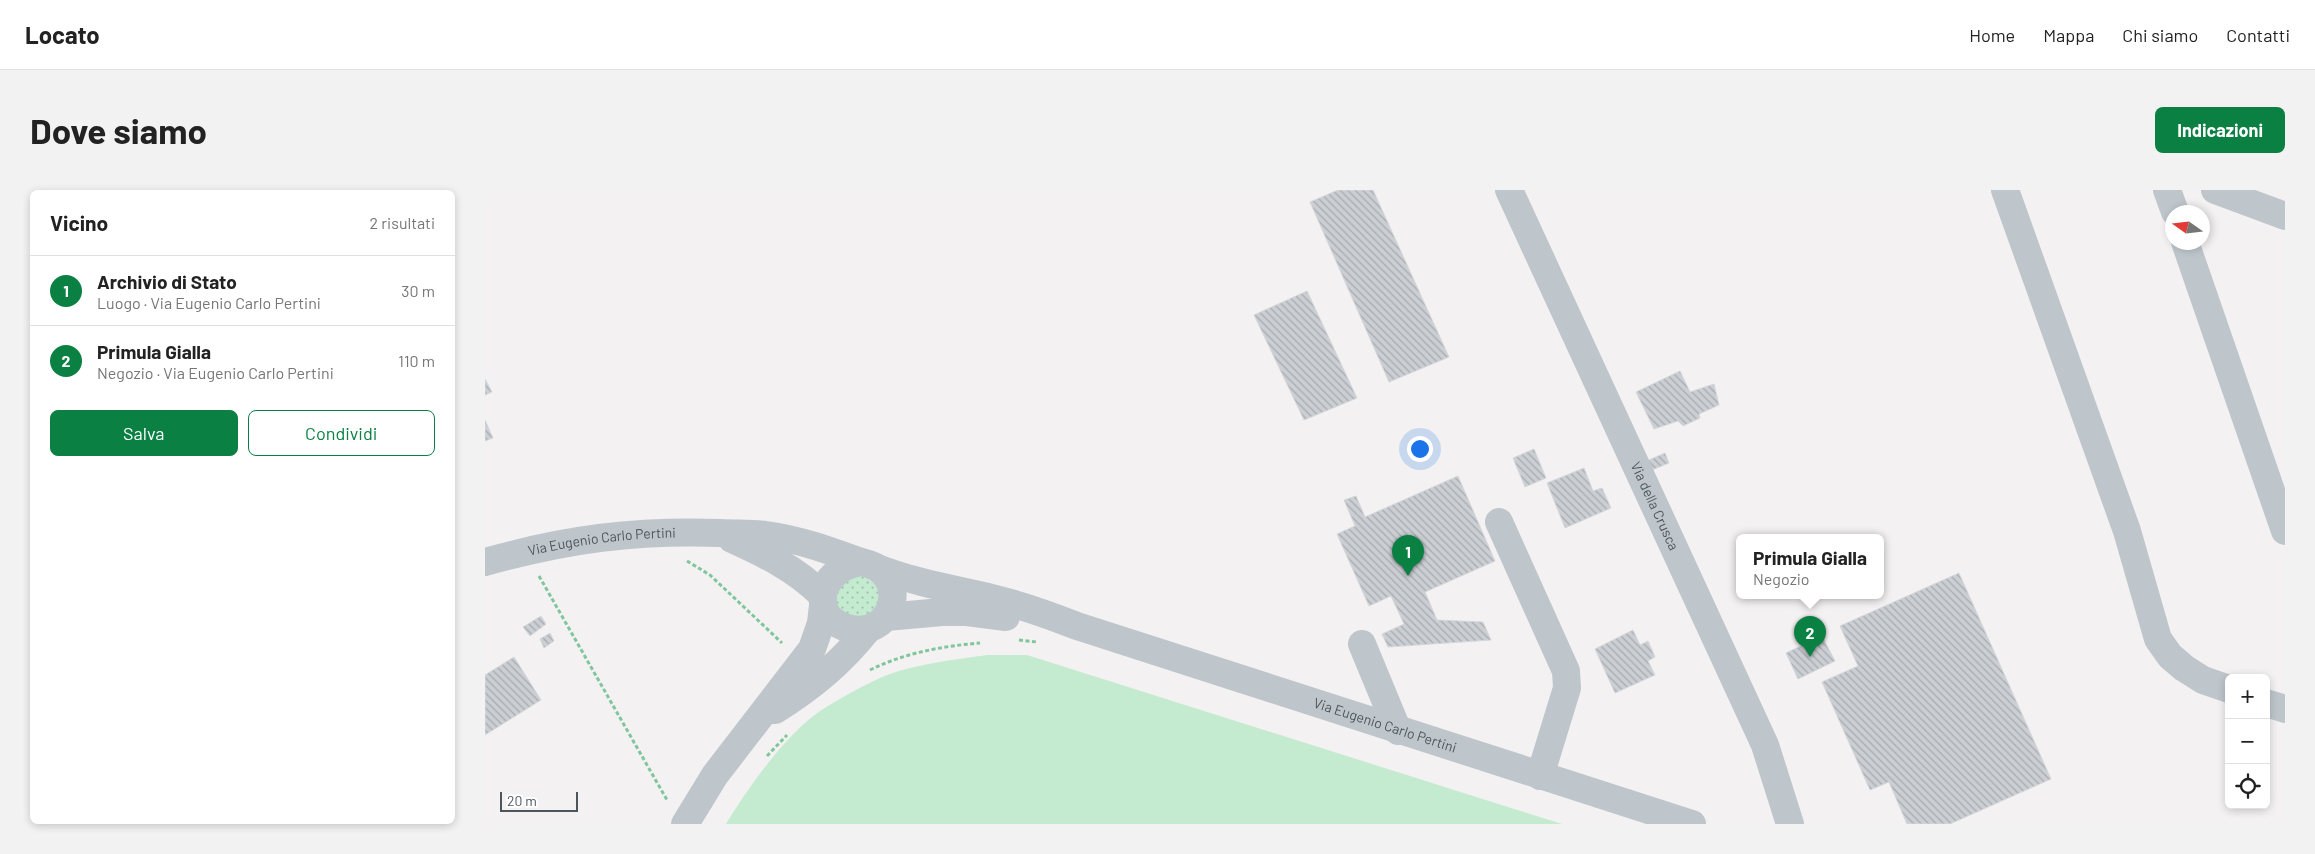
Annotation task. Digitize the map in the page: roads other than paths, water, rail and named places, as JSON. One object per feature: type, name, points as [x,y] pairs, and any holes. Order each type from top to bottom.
[{"type":"street","name":"Via della Crusca","points":[[1509,190],[1765,744],[1790,824]]},
{"type":"street","points":[[2005,190],[2127,532],[2158,639],[2170,656],[2184,668],[2203,680],[2225,688]]},
{"type":"street","points":[[2167,190],[2172,205]]},
{"type":"street","points":[[2215,190],[2285,216]]},
{"type":"street","points":[[2188,250],[2285,531]]},
{"type":"street","points":[[1499,522],[1566,671],[1567,688],[1540,776]]},
{"type":"street","name":"Via Eugenio Carlo Pertini","points":[[485,562],[556,545],[621,534],[661,532],[767,535],[826,550],[933,586],[993,598],[1039,611],[1077,626],[1397,731],[1692,824]]},
{"type":"street","name":"Via Eugenio Carlo Pertini","points":[[719,533],[769,556],[804,577],[822,601]]},
{"type":"street","points":[[675,816],[715,774],[761,718],[803,661],[816,638],[822,601],[833,574],[841,567],[871,566],[889,582],[893,597],[891,608],[839,663],[823,677],[761,718]]},
{"type":"street","points":[[822,601],[829,617],[837,624],[857,630],[877,623]]},
{"type":"street","name":"Via Eugenio Carlo Pertini","points":[[877,623],[942,612],[967,612],[1077,626]]},
{"type":"street","points":[[1362,644],[1397,731]]},
{"type":"street","points":[[2270,704],[2285,709]]},
{"type":"place","name":"Archivio di Stato","points":[[1408,576]]},
{"type":"place","name":"Primula Gialla","points":[[1810,657]]}]
